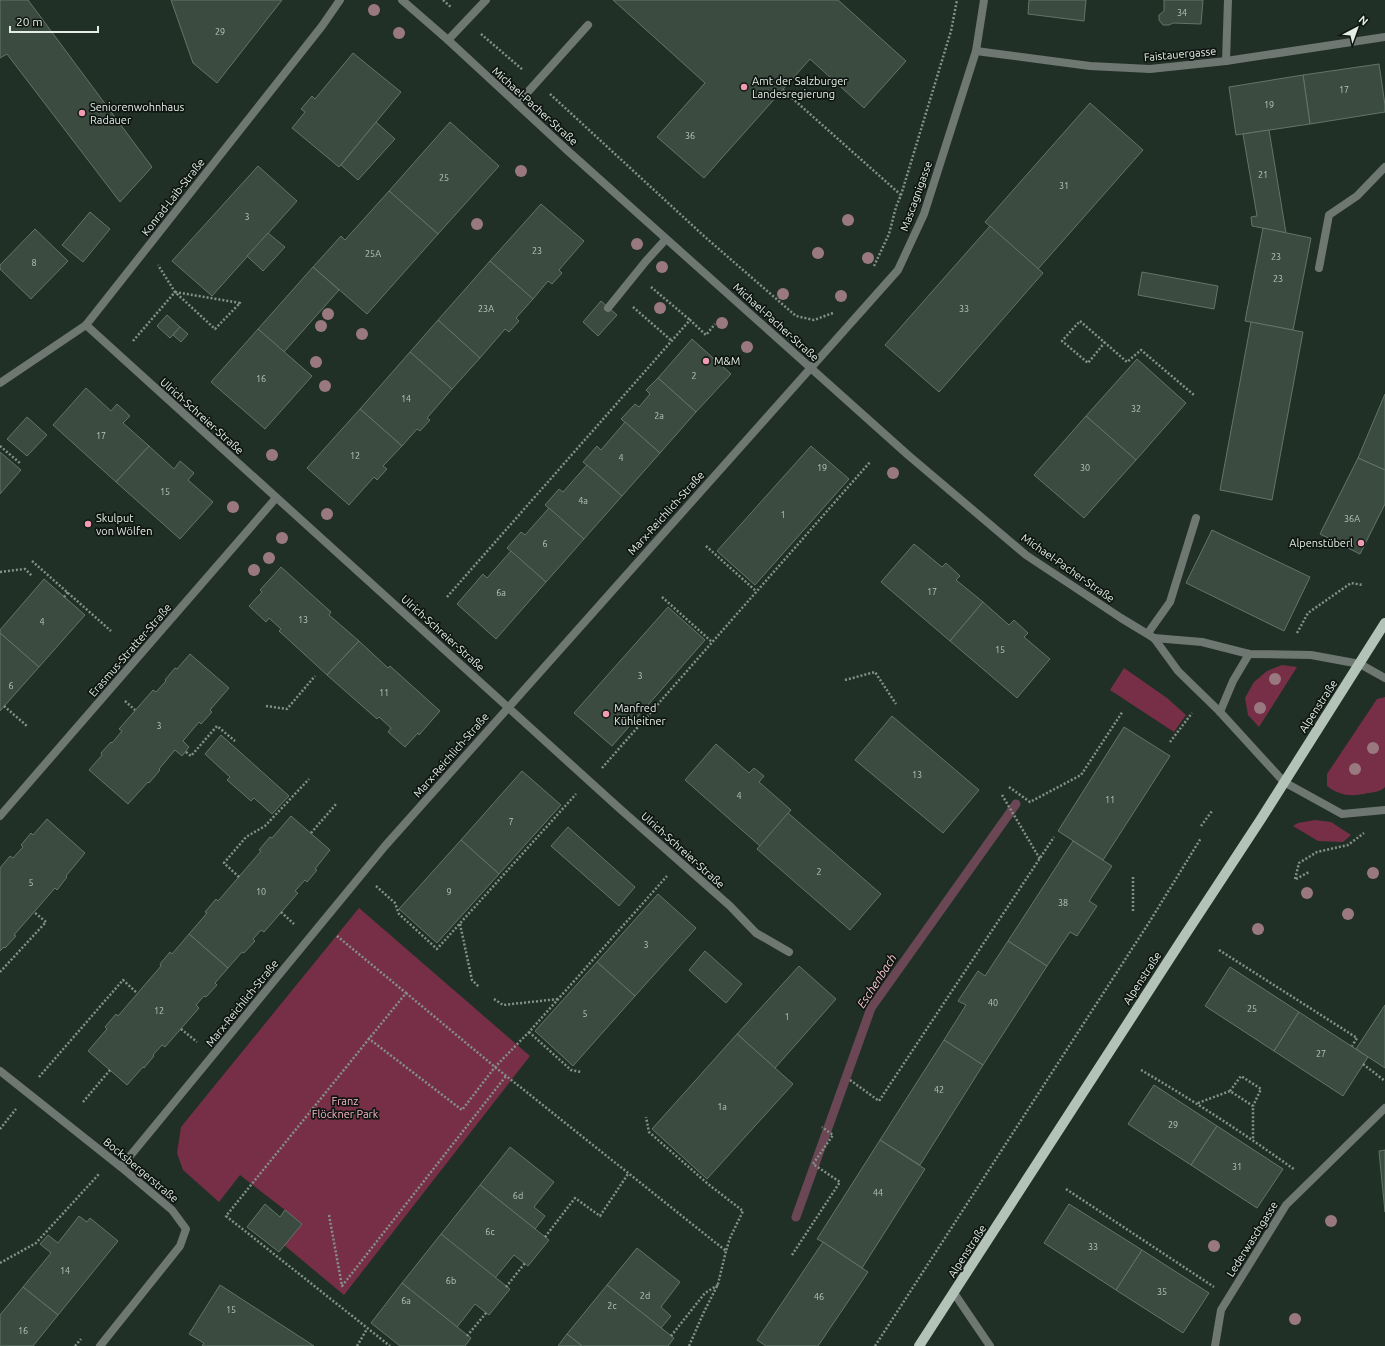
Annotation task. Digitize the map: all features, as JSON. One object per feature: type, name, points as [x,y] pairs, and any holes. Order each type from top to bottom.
[{"type":"main road","name":"Alpenstraße","points":[[918,1346],[954,1293],[1180,941],[1261,819],[1385,623]]},
{"type":"street","name":"Konrad-Laib-Straße","points":[[0,383],[86,325],[322,26],[340,0]]},
{"type":"street","name":"Michael-Pacher-Straße","points":[[402,0],[908,455],[1026,555],[1121,618],[1151,636],[1178,671],[1220,712],[1284,782],[1342,814],[1385,810]]},
{"type":"street","name":"Mascagnigasse","points":[[810,368],[898,270],[924,214],[976,51],[984,0]]},
{"type":"street","points":[[1226,61],[1228,0]]},
{"type":"street","points":[[448,40],[483,1]]},
{"type":"street","points":[[517,104],[588,25]]},
{"type":"street","name":"Faistauergasse","points":[[976,51],[1090,66],[1150,69],[1226,61],[1385,37]]},
{"type":"street","points":[[1319,268],[1329,215],[1357,196],[1385,167]]},
{"type":"street","points":[[608,308],[666,239]]},
{"type":"street","name":"Ulrich-Schreier-Straße","points":[[86,325],[619,808],[730,906],[756,933],[789,952]]},
{"type":"street","name":"Marx-Reichlich-Straße","points":[[121,1167],[385,846],[810,368]]},
{"type":"street","name":"Erasmus-Stratter-Straße","points":[[0,816],[276,498]]},
{"type":"street","points":[[1151,636],[1170,602],[1196,518]]},
{"type":"street","name":"Michael-Pacher-Straße","points":[[1151,636],[1202,642],[1249,654],[1311,655],[1360,664],[1385,678]]},
{"type":"street","points":[[1220,712],[1233,681],[1249,654]]},
{"type":"street","name":"Bocksbergerstraße","points":[[0,1071],[121,1167],[172,1210],[186,1229],[180,1246],[100,1346]]},
{"type":"street","name":"Lederwaschgasse","points":[[1216,1346],[1220,1310],[1286,1205],[1385,1108]]},
{"type":"street","points":[[954,1293],[990,1346]]},
{"type":"path","points":[[443,0],[537,82],[705,237],[796,316],[814,320],[834,312]]},
{"type":"path","points":[[873,267],[889,234],[951,31],[957,0]]},
{"type":"path","points":[[783,90],[901,195]]},
{"type":"path","points":[[154,260],[175,292],[215,329],[240,303],[175,292]]},
{"type":"path","points":[[646,292],[651,286],[706,335],[715,324]]},
{"type":"path","points":[[132,342],[175,292]]},
{"type":"path","points":[[638,302],[633,306],[672,341]]},
{"type":"path","points":[[447,597],[690,320]]},
{"type":"path","points":[[1105,342],[1088,362],[1062,341],[1080,321],[1105,342],[1127,362],[1141,350],[1194,395]]},
{"type":"path","points":[[0,446],[21,464]]},
{"type":"path","points":[[602,768],[870,462]]},
{"type":"path","points":[[706,546],[756,591]]},
{"type":"path","points":[[32,561],[111,631]]},
{"type":"path","points":[[0,572],[25,569],[32,576]]},
{"type":"path","points":[[1297,634],[1308,612],[1351,583],[1363,585]]},
{"type":"path","points":[[64,597],[68,592]]},
{"type":"path","points":[[662,597],[712,642]]},
{"type":"path","points":[[846,680],[875,672],[896,704]]},
{"type":"path","points":[[266,706],[287,709],[315,676]]},
{"type":"path","points":[[124,700],[135,710]]},
{"type":"path","points":[[4,706],[27,726]]},
{"type":"path","points":[[1009,787],[1030,802],[1081,775],[1123,711]]},
{"type":"path","points":[[1170,742],[1192,713]]},
{"type":"path","points":[[186,752],[191,756],[217,726],[235,741]]},
{"type":"path","points":[[239,877],[224,863],[246,838],[265,826],[309,779]]},
{"type":"path","points":[[374,884],[395,903],[399,914],[437,948],[578,791]]},
{"type":"path","points":[[1002,795],[1040,859]]},
{"type":"path","points":[[311,834],[337,804]]},
{"type":"path","points":[[1201,826],[1212,811]]},
{"type":"path","points":[[850,1080],[879,1101],[1054,837]]},
{"type":"path","points":[[875,1346],[1150,921],[1201,838]]},
{"type":"path","points":[[1309,872],[1295,879],[1299,863],[1317,852],[1348,845]]},
{"type":"path","points":[[368,1038],[462,1110],[495,1067],[529,1032],[670,872]]},
{"type":"path","points":[[1133,912],[1134,877]]},
{"type":"path","points":[[0,972],[46,922],[34,912]]},
{"type":"path","points":[[281,912],[294,924]]},
{"type":"path","points":[[460,924],[472,980],[479,987]]},
{"type":"path","points":[[332,932],[506,1076],[726,1251]]},
{"type":"path","points":[[1219,950],[1357,1038],[1352,1046]]},
{"type":"path","points":[[39,1078],[123,980],[137,994]]},
{"type":"path","points":[[390,1346],[226,1216],[368,1038],[406,993]]},
{"type":"path","points":[[494,999],[503,1005],[558,999]]},
{"type":"path","points":[[181,1029],[197,1042]]},
{"type":"path","points":[[529,1032],[571,1070],[581,1072]]},
{"type":"path","points":[[1363,1064],[1385,1080]]},
{"type":"path","points":[[83,1102],[110,1070]]},
{"type":"path","points":[[1141,1070],[1198,1104],[1252,1139],[1300,1173]]},
{"type":"path","points":[[329,1215],[342,1286],[506,1076]]},
{"type":"path","points":[[1198,1104],[1230,1091],[1241,1076],[1255,1084],[1262,1089],[1253,1106],[1252,1139]]},
{"type":"path","points":[[1230,1091],[1253,1106]]},
{"type":"path","points":[[0,1129],[19,1106]]},
{"type":"path","points":[[646,1117],[649,1132],[708,1184],[743,1211],[730,1238],[718,1284],[689,1346]]},
{"type":"path","points":[[792,1255],[840,1182],[813,1164],[833,1135],[822,1127]]},
{"type":"path","points":[[0,1263],[36,1243],[102,1170]]},
{"type":"path","points":[[545,1237],[576,1198],[600,1216],[628,1174]]},
{"type":"path","points":[[1066,1188],[1218,1289]]},
{"type":"path","points":[[506,1287],[525,1264]]},
{"type":"path","points":[[671,1336],[705,1293],[718,1284]]},
{"type":"path","points":[[467,1336],[486,1313]]},
{"type":"path","points":[[357,1346],[367,1329]]},
{"type":"path","points":[[75,1346],[85,1334]]},
{"type":"green space","points":[[1282,665],[1297,667],[1259,727],[1248,715],[1245,698],[1254,682],[1267,671]]},
{"type":"green space","points":[[1124,668],[1167,698],[1186,715],[1174,732],[1110,690]]},
{"type":"green space","points":[[1385,697],[1385,787],[1377,792],[1357,795],[1341,794],[1327,786],[1327,774],[1377,699]]},
{"type":"green space","points":[[1315,820],[1331,822],[1351,835],[1343,842],[1318,841],[1293,826],[1298,823]]},
{"type":"green space","name":"Franz Flöckner Park","points":[[359,908],[530,1056],[344,1295],[284,1245],[285,1210],[240,1175],[219,1202],[183,1170],[177,1153],[181,1127]]},
{"type":"building","name":"Seniorenwohnhaus Radauer","points":[[0,0],[28,0],[152,167],[120,202],[7,54],[0,58]]},
{"type":"building","points":[[171,0],[282,0],[217,83],[193,63]]},
{"type":"building","name":"Amt der Salzburger Landesregierung","points":[[613,0],[838,0],[906,61],[864,108],[810,59],[704,178],[657,137],[705,83]]},
{"type":"building","points":[[1029,0],[1086,0],[1084,21],[1028,14]]},
{"type":"building","points":[[1164,0],[1203,0],[1201,24],[1173,23],[1163,25],[1159,20],[1159,15],[1164,11]]},
{"type":"building","points":[[353,53],[401,92],[339,167],[292,128],[305,112],[301,109],[312,96],[315,99]]},
{"type":"building","points":[[1379,64],[1385,112],[1310,124],[1303,75]]},
{"type":"building","points":[[1303,75],[1310,124],[1236,135],[1229,87]]},
{"type":"building","points":[[1090,103],[1143,150],[1038,269],[985,222]]},
{"type":"building","points":[[376,122],[395,139],[358,180],[341,165]]},
{"type":"building","points":[[450,122],[499,166],[438,234],[389,191]]},
{"type":"building","points":[[1269,130],[1286,233],[1252,226],[1251,217],[1257,216],[1243,134]]},
{"type":"building","points":[[258,166],[297,201],[212,296],[172,261]]},
{"type":"building","points":[[389,191],[438,234],[367,314],[313,267],[341,236],[345,240]]},
{"type":"building","points":[[541,204],[584,241],[559,270],[562,273],[552,284],[548,281],[533,299],[490,261]]},
{"type":"building","points":[[90,212],[110,229],[83,262],[62,245]]},
{"type":"building","points":[[990,226],[1043,273],[939,392],[885,345]]},
{"type":"building","points":[[1263,228],[1311,238],[1293,330],[1245,321]]},
{"type":"building","points":[[35,229],[68,261],[31,299],[0,269],[0,265]]},
{"type":"building","points":[[268,233],[285,247],[263,271],[247,256]]},
{"type":"building","points":[[490,261],[533,299],[516,318],[519,321],[509,332],[505,329],[480,358],[438,320]]},
{"type":"building","points":[[313,267],[339,290],[284,352],[258,329]]},
{"type":"building","points":[[1142,272],[1218,286],[1214,309],[1138,295]]},
{"type":"building","points":[[601,301],[617,315],[598,336],[583,322]]},
{"type":"building","points":[[167,315],[180,327],[170,338],[157,326]]},
{"type":"building","points":[[438,320],[480,358],[452,389],[410,352]]},
{"type":"building","points":[[1251,322],[1303,332],[1272,500],[1220,490]]},
{"type":"building","points":[[180,327],[188,334],[181,342],[173,335]]},
{"type":"building","points":[[258,329],[312,376],[265,429],[211,382]]},
{"type":"building","points":[[692,339],[731,374],[696,412],[658,378]]},
{"type":"building","points":[[410,352],[452,389],[427,418],[430,420],[420,431],[417,429],[402,446],[360,409]]},
{"type":"building","points":[[1137,359],[1186,403],[1136,460],[1086,416]]},
{"type":"building","points":[[658,378],[696,412],[660,453],[621,419],[635,404],[639,407],[650,394],[646,390]]},
{"type":"building","points":[[86,388],[111,411],[117,404],[130,416],[123,423],[149,446],[116,482],[53,425]]},
{"type":"building","points":[[1385,394],[1385,470],[1358,458]]},
{"type":"building","points":[[360,409],[402,446],[383,466],[387,469],[377,480],[374,477],[349,505],[307,468]]},
{"type":"building","points":[[1086,416],[1136,460],[1084,518],[1034,475]]},
{"type":"building","points":[[27,417],[47,435],[27,456],[7,439]]},
{"type":"building","points":[[625,422],[660,453],[622,496],[583,462],[597,446],[601,450]]},
{"type":"building","points":[[149,446],[174,469],[180,461],[194,473],[188,480],[213,502],[180,539],[116,482]]},
{"type":"building","points":[[811,446],[849,479],[755,585],[717,551]]},
{"type":"building","points":[[0,452],[21,470],[0,494]]},
{"type":"building","points":[[1358,458],[1385,470],[1385,504],[1360,554],[1320,534]]},
{"type":"building","points":[[587,465],[622,496],[584,539],[545,505],[559,489],[563,492]]},
{"type":"building","points":[[549,508],[584,539],[546,582],[507,548],[521,532],[525,535]]},
{"type":"building","points":[[1212,530],[1310,577],[1284,631],[1186,583]]},
{"type":"building","points":[[914,544],[942,567],[946,563],[960,576],[956,580],[983,602],[950,641],[881,582]]},
{"type":"building","points":[[511,551],[546,582],[496,639],[457,604],[483,574],[487,578]]},
{"type":"building","points":[[281,567],[331,612],[329,615],[359,641],[327,675],[279,631],[281,629],[269,618],[266,622],[249,606],[262,592],[260,590]]},
{"type":"building","points":[[44,579],[85,615],[39,667],[0,633],[0,630]]},
{"type":"building","points":[[983,602],[1009,625],[1014,620],[1028,633],[1024,637],[1050,659],[1017,698],[950,641]]},
{"type":"building","points":[[668,607],[705,640],[612,746],[574,713]]},
{"type":"building","points":[[0,633],[39,667],[0,711]]},
{"type":"building","points":[[359,641],[388,668],[390,666],[440,711],[419,735],[418,733],[405,747],[388,732],[391,728],[379,717],[377,719],[327,675]]},
{"type":"building","points":[[190,654],[229,688],[210,710],[212,712],[201,724],[199,722],[183,741],[189,747],[182,756],[175,750],[149,783],[148,782],[128,804],[89,770],[102,755],[101,753],[122,731],[119,729],[153,690],[156,692],[175,668],[177,669]]},
{"type":"building","points":[[892,716],[979,790],[943,833],[855,760]]},
{"type":"building","points":[[1124,727],[1170,756],[1103,860],[1058,831]]},
{"type":"building","points":[[221,735],[289,796],[272,814],[254,798],[251,801],[227,780],[230,777],[205,754]]},
{"type":"building","points":[[716,744],[749,773],[754,768],[764,776],[759,782],[791,810],[760,846],[685,780]]},
{"type":"building","points":[[522,771],[561,805],[499,874],[461,840]]},
{"type":"building","points":[[788,813],[881,894],[850,930],[757,849]]},
{"type":"building","points":[[291,816],[330,850],[307,882],[305,880],[295,891],[298,893],[264,932],[261,930],[253,939],[255,941],[244,953],[242,952],[228,968],[189,934],[207,913],[205,912],[216,899],[218,901],[261,851],[259,850],[270,837],[272,838]]},
{"type":"building","points":[[47,819],[85,853],[66,876],[67,877],[57,890],[55,888],[14,935],[16,936],[5,948],[4,947],[0,951],[0,868],[10,856],[13,858],[23,847],[21,845],[31,833],[33,835]]},
{"type":"building","points":[[568,827],[635,887],[619,906],[551,846]]},
{"type":"building","points":[[461,840],[499,874],[437,943],[399,909]]},
{"type":"building","points":[[1073,841],[1112,866],[1089,901],[1097,906],[1077,936],[1070,932],[1047,966],[1008,941]]},
{"type":"building","points":[[658,894],[696,928],[635,996],[597,962]]},
{"type":"building","points":[[189,934],[228,968],[215,983],[217,985],[196,1005],[199,1008],[165,1047],[162,1045],[144,1068],[143,1067],[127,1085],[88,1051],[107,1029],[105,1027],[116,1014],[118,1016],[161,966],[160,964],[170,952],[172,954]]},
{"type":"building","points":[[1008,941],[1047,966],[983,1065],[944,1040],[966,1005],[958,1001],[978,971],[985,976]]},
{"type":"building","points":[[705,951],[742,984],[726,1003],[689,970]]},
{"type":"building","points":[[597,962],[635,996],[573,1066],[535,1031]]},
{"type":"building","points":[[799,966],[836,999],[775,1068],[737,1034]]},
{"type":"building","points":[[1230,967],[1299,1012],[1274,1051],[1205,1006]]},
{"type":"building","points":[[1385,1005],[1385,1068],[1356,1049]]},
{"type":"building","points":[[1299,1012],[1368,1057],[1343,1096],[1274,1051]]},
{"type":"building","points":[[737,1034],[793,1084],[707,1179],[652,1129]]},
{"type":"building","points":[[944,1040],[983,1065],[920,1165],[880,1140]]},
{"type":"building","points":[[1154,1085],[1217,1126],[1191,1165],[1128,1124]]},
{"type":"building","points":[[1217,1126],[1283,1169],[1257,1208],[1191,1165]]},
{"type":"building","points":[[880,1140],[925,1169],[862,1268],[817,1239]]},
{"type":"building","points":[[510,1147],[554,1182],[534,1207],[545,1216],[535,1229],[480,1185]]},
{"type":"building","points":[[1385,1150],[1385,1212],[1379,1151]]},
{"type":"building","points":[[480,1185],[549,1240],[528,1266],[514,1255],[495,1278],[441,1234]]},
{"type":"building","points":[[265,1204],[280,1217],[285,1210],[302,1224],[279,1252],[247,1227]]},
{"type":"building","points":[[1069,1204],[1142,1250],[1116,1290],[1044,1243]]},
{"type":"building","points":[[79,1216],[87,1222],[90,1218],[118,1241],[58,1315],[23,1287],[51,1253],[40,1244],[48,1235],[58,1243]]},
{"type":"building","points":[[441,1234],[510,1289],[489,1315],[475,1304],[457,1327],[402,1283]]},
{"type":"building","points":[[823,1242],[868,1272],[818,1346],[766,1346],[757,1340]]},
{"type":"building","points":[[637,1248],[680,1282],[661,1307],[671,1316],[661,1328],[607,1285]]},
{"type":"building","points":[[1142,1250],[1209,1293],[1183,1333],[1116,1290]]},
{"type":"building","points":[[402,1283],[471,1338],[465,1346],[400,1346],[371,1323]]},
{"type":"building","points":[[220,1285],[314,1346],[202,1346],[204,1343],[189,1334]]},
{"type":"building","points":[[607,1285],[674,1338],[668,1346],[582,1346],[567,1334]]},
{"type":"building","points":[[23,1287],[58,1315],[33,1346],[0,1346],[0,1315]]},
{"type":"building","points":[[567,1334],[582,1346],[558,1346]]},
{"type":"waterway","name":"Eschenbach","points":[[796,1217],[871,1008],[1016,804]]},
{"type":"place","name":"Amt der Salzburger Landesregierung","points":[[744,87]]},
{"type":"place","name":"Seniorenwohnhaus Radauer","points":[[82,113]]},
{"type":"place","name":"M&M","points":[[706,361]]},
{"type":"place","name":"Skulput von Wölfen","points":[[88,524]]},
{"type":"place","name":"Alpenstüberl","points":[[1361,543]]},
{"type":"place","name":"Manfred Kühleitner","points":[[606,714]]}]
